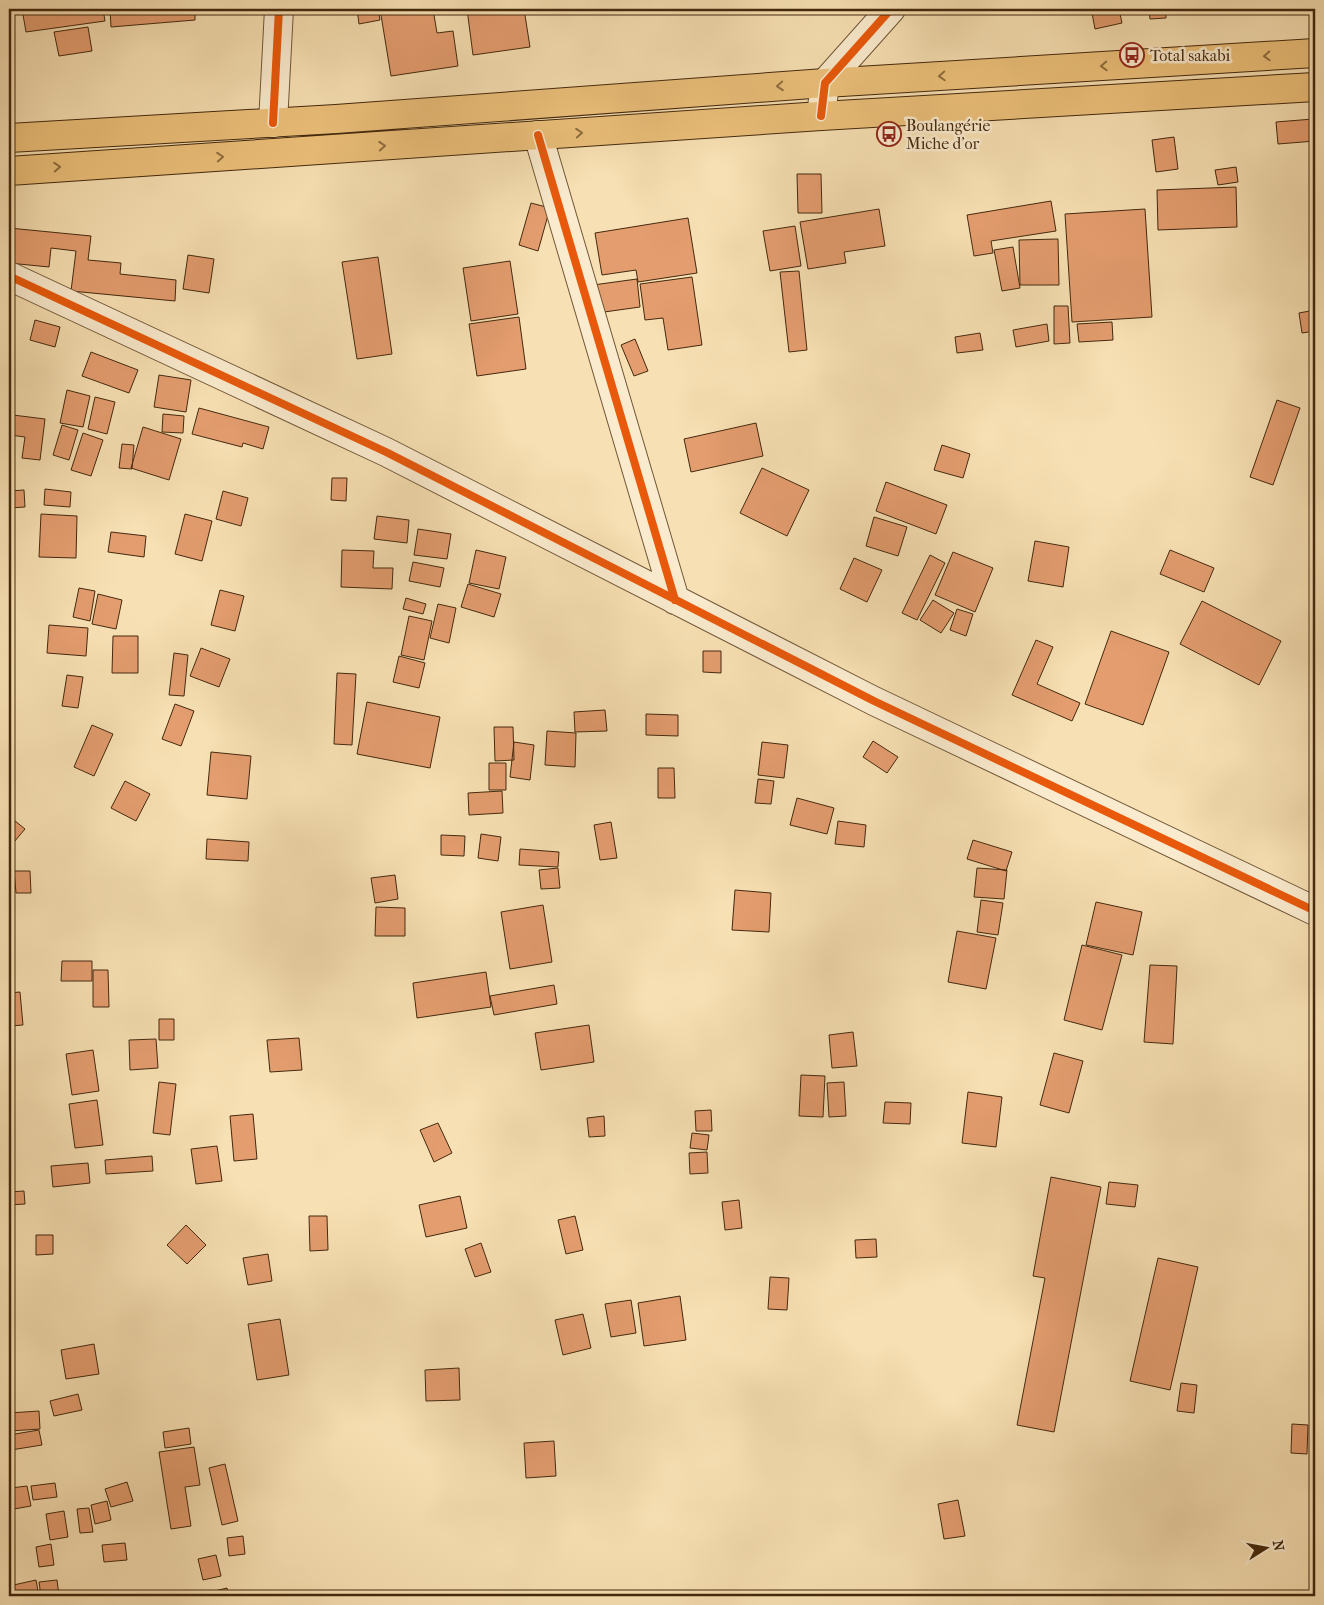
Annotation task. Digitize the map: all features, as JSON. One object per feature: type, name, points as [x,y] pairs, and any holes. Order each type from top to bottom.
[{"type":"main road","points":[[9,138],[273,122],[825,83],[1315,53]]},
{"type":"main road","points":[[9,170],[821,116],[1315,87]]},
{"type":"street","points":[[273,122],[279,9]]},
{"type":"street","points":[[821,116],[825,83],[891,9]]},
{"type":"street","points":[[538,135],[675,600]]},
{"type":"street","points":[[9,276],[386,452],[874,701],[1315,911]]},
{"type":"building","points":[[22,9],[103,9],[105,21],[26,32]]},
{"type":"building","points":[[110,9],[207,9],[195,10],[195,20],[111,27]]},
{"type":"building","points":[[357,9],[378,9],[380,20],[359,24]]},
{"type":"building","points":[[380,9],[433,9],[437,33],[453,31],[458,66],[391,76]]},
{"type":"building","points":[[467,9],[524,9],[530,47],[473,55]]},
{"type":"building","points":[[1119,9],[1122,23],[1095,29],[1092,13]]},
{"type":"building","points":[[1149,9],[1166,9],[1166,18],[1150,19]]},
{"type":"building","points":[[88,27],[92,51],[59,56],[54,32]]},
{"type":"building","points":[[1313,119],[1315,141],[1278,144],[1276,122]]},
{"type":"building","points":[[1174,137],[1178,169],[1156,172],[1152,140]]},
{"type":"building","points":[[1236,167],[1238,182],[1218,185],[1215,170]]},
{"type":"building","points":[[797,174],[821,174],[822,213],[798,213]]},
{"type":"building","points":[[1236,187],[1237,227],[1158,230],[1157,190]]},
{"type":"building","points":[[1051,201],[1056,231],[991,241],[993,253],[974,256],[967,215]]},
{"type":"building","points":[[531,203],[550,208],[538,251],[519,245]]},
{"type":"building","points":[[879,209],[885,246],[844,252],[846,263],[808,269],[800,222]]},
{"type":"building","points":[[1145,209],[1152,317],[1072,322],[1065,214]]},
{"type":"building","points":[[688,218],[697,273],[638,282],[636,270],[602,275],[595,233]]},
{"type":"building","points":[[795,226],[801,266],[770,271],[763,231]]},
{"type":"building","points":[[9,228],[91,236],[88,260],[121,263],[120,274],[176,280],[175,301],[71,291],[76,251],[51,248],[49,267],[9,263]]},
{"type":"building","points":[[1058,239],[1059,285],[1020,285],[1019,240]]},
{"type":"building","points":[[1013,247],[1020,288],[1002,291],[994,250]]},
{"type":"building","points":[[188,255],[214,259],[209,293],[183,289]]},
{"type":"building","points":[[378,257],[392,354],[357,359],[342,262]]},
{"type":"building","points":[[510,261],[518,314],[471,321],[463,268]]},
{"type":"building","points":[[799,271],[807,350],[789,352],[780,272]]},
{"type":"building","points":[[692,277],[702,345],[668,350],[663,318],[645,320],[640,284]]},
{"type":"building","points":[[637,279],[640,307],[597,313],[593,285]]},
{"type":"building","points":[[1054,306],[1068,306],[1070,343],[1054,344]]},
{"type":"building","points":[[1315,310],[1315,331],[1302,333],[1299,313]]},
{"type":"building","points":[[519,317],[526,369],[477,376],[469,324]]},
{"type":"building","points":[[35,320],[60,327],[55,347],[30,340]]},
{"type":"building","points":[[1112,322],[1113,340],[1079,342],[1077,324]]},
{"type":"building","points":[[1047,324],[1049,341],[1016,347],[1013,330]]},
{"type":"building","points":[[980,333],[983,350],[957,353],[955,337]]},
{"type":"building","points":[[635,339],[648,371],[634,376],[621,345]]},
{"type":"building","points":[[91,352],[138,370],[129,393],[82,376]]},
{"type":"building","points":[[159,375],[191,380],[186,412],[154,407]]},
{"type":"building","points":[[67,390],[90,396],[83,427],[60,423]]},
{"type":"building","points":[[95,397],[115,402],[107,434],[88,429]]},
{"type":"building","points":[[1277,400],[1300,408],[1273,485],[1250,477]]},
{"type":"building","points":[[199,408],[269,427],[263,449],[243,443],[242,447],[192,434]]},
{"type":"building","points":[[163,414],[184,416],[183,433],[162,432]]},
{"type":"building","points":[[13,415],[45,419],[40,460],[22,458],[25,437],[10,435]]},
{"type":"building","points":[[756,423],[763,456],[691,472],[684,439]]},
{"type":"building","points":[[62,425],[78,430],[69,460],[53,455]]},
{"type":"building","points":[[143,427],[181,439],[169,480],[131,468]]},
{"type":"building","points":[[83,433],[103,440],[91,476],[71,470]]},
{"type":"building","points":[[122,444],[134,445],[132,469],[119,468]]},
{"type":"building","points":[[942,445],[970,454],[963,478],[934,470]]},
{"type":"building","points":[[762,468],[809,490],[787,536],[740,513]]},
{"type":"building","points":[[332,478],[347,478],[346,501],[331,500]]},
{"type":"building","points":[[886,482],[947,505],[936,534],[876,511]]},
{"type":"building","points":[[45,489],[71,492],[70,507],[44,505]]},
{"type":"building","points":[[24,490],[25,507],[9,508],[9,491]]},
{"type":"building","points":[[223,491],[248,498],[241,526],[216,519]]},
{"type":"building","points":[[41,514],[77,516],[76,558],[39,557]]},
{"type":"building","points":[[185,514],[212,521],[202,561],[175,554]]},
{"type":"building","points":[[377,516],[409,520],[407,543],[374,539]]},
{"type":"building","points":[[874,517],[907,527],[898,556],[866,546]]},
{"type":"building","points":[[418,529],[451,534],[447,559],[414,555]]},
{"type":"building","points":[[111,532],[146,536],[144,557],[108,552]]},
{"type":"building","points":[[1035,541],[1069,547],[1063,587],[1028,581]]},
{"type":"building","points":[[342,550],[374,551],[373,568],[393,568],[392,589],[341,587]]},
{"type":"building","points":[[476,550],[506,557],[499,589],[469,583]]},
{"type":"building","points":[[1170,550],[1214,568],[1204,592],[1160,574]]},
{"type":"building","points":[[953,552],[993,568],[975,612],[935,595]]},
{"type":"building","points":[[930,555],[945,563],[917,620],[902,613]]},
{"type":"building","points":[[854,558],[882,570],[867,602],[840,589]]},
{"type":"building","points":[[413,562],[444,568],[440,587],[409,581]]},
{"type":"building","points":[[468,584],[501,594],[494,617],[461,607]]},
{"type":"building","points":[[79,588],[95,591],[90,621],[73,617]]},
{"type":"building","points":[[220,590],[244,596],[235,631],[211,625]]},
{"type":"building","points":[[98,594],[122,600],[116,629],[92,624]]},
{"type":"building","points":[[406,598],[426,604],[423,614],[403,609]]},
{"type":"building","points":[[933,600],[954,613],[941,633],[920,620]]},
{"type":"building","points":[[1202,601],[1281,641],[1259,685],[1180,644]]},
{"type":"building","points":[[438,604],[456,608],[449,643],[430,638]]},
{"type":"building","points":[[957,609],[973,614],[966,636],[950,630]]},
{"type":"building","points":[[409,616],[432,621],[424,660],[401,655]]},
{"type":"building","points":[[49,625],[88,628],[86,656],[47,653]]},
{"type":"building","points":[[1111,631],[1169,652],[1143,725],[1085,704]]},
{"type":"building","points":[[113,636],[138,636],[138,673],[112,673]]},
{"type":"building","points":[[1036,640],[1053,647],[1037,684],[1080,703],[1072,721],[1012,695]]},
{"type":"building","points":[[201,648],[230,659],[219,687],[190,676]]},
{"type":"building","points":[[703,651],[721,651],[721,673],[703,672]]},
{"type":"building","points":[[174,653],[188,655],[184,696],[169,695]]},
{"type":"building","points":[[399,656],[425,663],[419,688],[393,682]]},
{"type":"building","points":[[337,673],[356,674],[352,745],[334,744]]},
{"type":"building","points":[[67,675],[83,677],[78,708],[62,706]]},
{"type":"building","points":[[367,702],[440,717],[430,768],[357,754]]},
{"type":"building","points":[[175,704],[194,711],[181,746],[162,739]]},
{"type":"building","points":[[605,710],[607,731],[575,732],[574,712]]},
{"type":"building","points":[[646,714],[678,715],[678,736],[646,735]]},
{"type":"building","points":[[92,725],[113,734],[94,776],[74,767]]},
{"type":"building","points":[[494,727],[513,727],[514,760],[495,761]]},
{"type":"building","points":[[547,731],[576,733],[575,767],[545,765]]},
{"type":"building","points":[[873,741],[898,757],[887,773],[863,757]]},
{"type":"building","points":[[514,742],[534,745],[530,780],[510,777]]},
{"type":"building","points":[[762,742],[788,745],[784,778],[758,775]]},
{"type":"building","points":[[211,752],[251,756],[247,799],[207,795]]},
{"type":"building","points":[[489,763],[506,763],[506,790],[489,790]]},
{"type":"building","points":[[658,768],[674,768],[675,798],[658,798]]},
{"type":"building","points":[[758,779],[774,781],[771,804],[755,803]]},
{"type":"building","points":[[125,781],[150,794],[136,821],[111,808]]},
{"type":"building","points":[[502,791],[503,813],[469,815],[468,793]]},
{"type":"building","points":[[797,798],[834,808],[827,834],[790,825]]},
{"type":"building","points":[[9,816],[25,829],[9,848]]},
{"type":"building","points":[[838,821],[866,825],[864,847],[835,844]]},
{"type":"building","points":[[611,822],[617,858],[600,860],[594,825]]},
{"type":"building","points":[[481,834],[501,837],[498,861],[478,858]]},
{"type":"building","points":[[441,835],[465,836],[464,856],[441,855]]},
{"type":"building","points":[[207,839],[249,842],[248,861],[206,859]]},
{"type":"building","points":[[973,840],[1012,852],[1006,871],[967,859]]},
{"type":"building","points":[[520,849],[559,852],[558,867],[519,865]]},
{"type":"building","points":[[558,868],[560,888],[541,889],[539,870]]},
{"type":"building","points":[[977,868],[1007,870],[1004,899],[974,897]]},
{"type":"building","points":[[14,871],[30,871],[31,893],[16,893]]},
{"type":"building","points":[[395,875],[398,899],[375,903],[371,878]]},
{"type":"building","points":[[735,890],[771,893],[769,932],[732,930]]},
{"type":"building","points":[[981,900],[1003,903],[998,935],[977,932]]},
{"type":"building","points":[[1096,902],[1142,912],[1133,955],[1086,945]]},
{"type":"building","points":[[543,905],[552,962],[510,969],[501,912]]},
{"type":"building","points":[[376,907],[405,908],[405,936],[375,936]]},
{"type":"building","points":[[957,931],[996,938],[986,989],[948,982]]},
{"type":"building","points":[[1082,945],[1122,955],[1102,1030],[1064,1020]]},
{"type":"building","points":[[62,961],[92,961],[92,981],[61,981]]},
{"type":"building","points":[[1150,965],[1177,966],[1173,1044],[1144,1042]]},
{"type":"building","points":[[93,970],[108,970],[109,1007],[93,1007]]},
{"type":"building","points":[[486,972],[491,1007],[417,1018],[413,983]]},
{"type":"building","points":[[554,985],[557,1004],[494,1015],[490,996]]},
{"type":"building","points":[[20,992],[23,1025],[9,1026],[9,993]]},
{"type":"building","points":[[159,1019],[174,1019],[174,1040],[159,1040]]},
{"type":"building","points":[[589,1025],[594,1062],[541,1070],[535,1033]]},
{"type":"building","points":[[853,1032],[857,1066],[832,1068],[829,1035]]},
{"type":"building","points":[[299,1038],[302,1070],[270,1072],[267,1040]]},
{"type":"building","points":[[156,1039],[158,1068],[130,1070],[129,1040]]},
{"type":"building","points":[[93,1050],[99,1091],[72,1095],[66,1054]]},
{"type":"building","points":[[1054,1053],[1083,1061],[1069,1113],[1040,1105]]},
{"type":"building","points":[[801,1075],[825,1076],[823,1117],[799,1116]]},
{"type":"building","points":[[159,1082],[176,1084],[170,1135],[153,1133]]},
{"type":"building","points":[[844,1082],[846,1116],[829,1117],[827,1083]]},
{"type":"building","points":[[968,1092],[1002,1097],[996,1147],[962,1143]]},
{"type":"building","points":[[97,1100],[103,1145],[75,1148],[69,1104]]},
{"type":"building","points":[[885,1102],[911,1103],[910,1124],[883,1123]]},
{"type":"building","points":[[711,1110],[712,1131],[696,1131],[695,1111]]},
{"type":"building","points":[[253,1114],[257,1159],[234,1161],[230,1116]]},
{"type":"building","points":[[604,1116],[605,1136],[589,1137],[587,1118]]},
{"type":"building","points":[[438,1123],[452,1153],[434,1162],[420,1130]]},
{"type":"building","points":[[692,1133],[709,1135],[707,1150],[690,1148]]},
{"type":"building","points":[[217,1146],[222,1181],[196,1184],[191,1149]]},
{"type":"building","points":[[707,1152],[708,1173],[690,1174],[689,1153]]},
{"type":"building","points":[[152,1156],[153,1171],[106,1174],[105,1160]]},
{"type":"building","points":[[88,1163],[90,1183],[53,1187],[51,1166]]},
{"type":"building","points":[[1051,1177],[1101,1187],[1054,1432],[1017,1425],[1045,1278],[1033,1276]]},
{"type":"building","points":[[1109,1182],[1138,1185],[1135,1207],[1106,1204]]},
{"type":"building","points":[[24,1191],[25,1204],[9,1205],[9,1192]]},
{"type":"building","points":[[460,1196],[467,1228],[426,1237],[419,1205]]},
{"type":"building","points":[[739,1200],[742,1228],[725,1230],[722,1202]]},
{"type":"building","points":[[309,1216],[327,1216],[328,1250],[310,1251]]},
{"type":"building","points":[[575,1216],[583,1250],[566,1254],[558,1220]]},
{"type":"building","points":[[186,1225],[206,1245],[187,1264],[167,1245]]},
{"type":"building","points":[[36,1235],[53,1235],[53,1254],[36,1255]]},
{"type":"building","points":[[876,1239],[877,1257],[856,1258],[855,1240]]},
{"type":"building","points":[[481,1243],[491,1272],[475,1277],[465,1249]]},
{"type":"building","points":[[268,1254],[272,1281],[248,1285],[243,1258]]},
{"type":"building","points":[[1158,1258],[1198,1267],[1170,1390],[1130,1381]]},
{"type":"building","points":[[770,1277],[789,1278],[787,1310],[768,1309]]},
{"type":"building","points":[[680,1296],[686,1340],[644,1346],[638,1303]]},
{"type":"building","points":[[631,1300],[636,1333],[611,1337],[605,1304]]},
{"type":"building","points":[[583,1314],[591,1348],[563,1355],[555,1320]]},
{"type":"building","points":[[280,1319],[289,1375],[257,1380],[248,1324]]},
{"type":"building","points":[[94,1344],[99,1374],[66,1379],[61,1350]]},
{"type":"building","points":[[459,1368],[460,1400],[426,1401],[425,1370]]},
{"type":"building","points":[[1181,1383],[1197,1385],[1194,1413],[1177,1411]]},
{"type":"building","points":[[78,1394],[82,1410],[54,1416],[50,1401]]},
{"type":"building","points":[[39,1411],[40,1429],[10,1431],[9,1413]]},
{"type":"building","points":[[1292,1424],[1308,1425],[1307,1454],[1291,1453]]},
{"type":"building","points":[[189,1428],[191,1444],[165,1448],[163,1432]]},
{"type":"building","points":[[39,1430],[42,1445],[11,1450],[9,1435]]},
{"type":"building","points":[[554,1441],[556,1476],[526,1478],[524,1443]]},
{"type":"building","points":[[194,1447],[200,1485],[185,1487],[191,1526],[171,1529],[159,1452]]},
{"type":"building","points":[[225,1464],[238,1521],[222,1525],[209,1468]]},
{"type":"building","points":[[127,1482],[133,1501],[111,1507],[105,1489]]},
{"type":"building","points":[[55,1483],[57,1497],[33,1500],[31,1486]]},
{"type":"building","points":[[27,1486],[31,1506],[14,1509],[11,1488]]},
{"type":"building","points":[[958,1500],[965,1536],[944,1539],[938,1504]]},
{"type":"building","points":[[107,1501],[111,1520],[95,1524],[91,1505]]},
{"type":"building","points":[[89,1508],[93,1532],[80,1533],[77,1509]]},
{"type":"building","points":[[9,1510],[11,1510],[13,1529],[9,1530]]},
{"type":"building","points":[[64,1511],[68,1537],[50,1540],[46,1514]]},
{"type":"building","points":[[243,1536],[245,1554],[229,1556],[227,1538]]},
{"type":"building","points":[[125,1543],[127,1560],[104,1562],[102,1545]]},
{"type":"building","points":[[51,1544],[54,1565],[39,1567],[36,1547]]},
{"type":"building","points":[[216,1555],[221,1576],[203,1580],[198,1559]]},
{"type":"building","points":[[36,1580],[39,1596],[9,1596],[9,1586]]},
{"type":"building","points":[[57,1580],[59,1596],[41,1596],[39,1582]]},
{"type":"building","points":[[227,1588],[229,1596],[207,1596],[206,1593]]},
{"type":"cycle path","points":[[273,123],[279,9]]},
{"type":"cycle path","points":[[821,116],[825,83],[891,9]]},
{"type":"cycle path","points":[[538,135],[675,600]]},
{"type":"cycle path","points":[[9,276],[386,452],[874,701],[1315,911]]},
{"type":"place","name":"Total sakabi","points":[[1132,55]]},
{"type":"place","name":"Boulangérie Miche d'or","points":[[889,134]]}]
